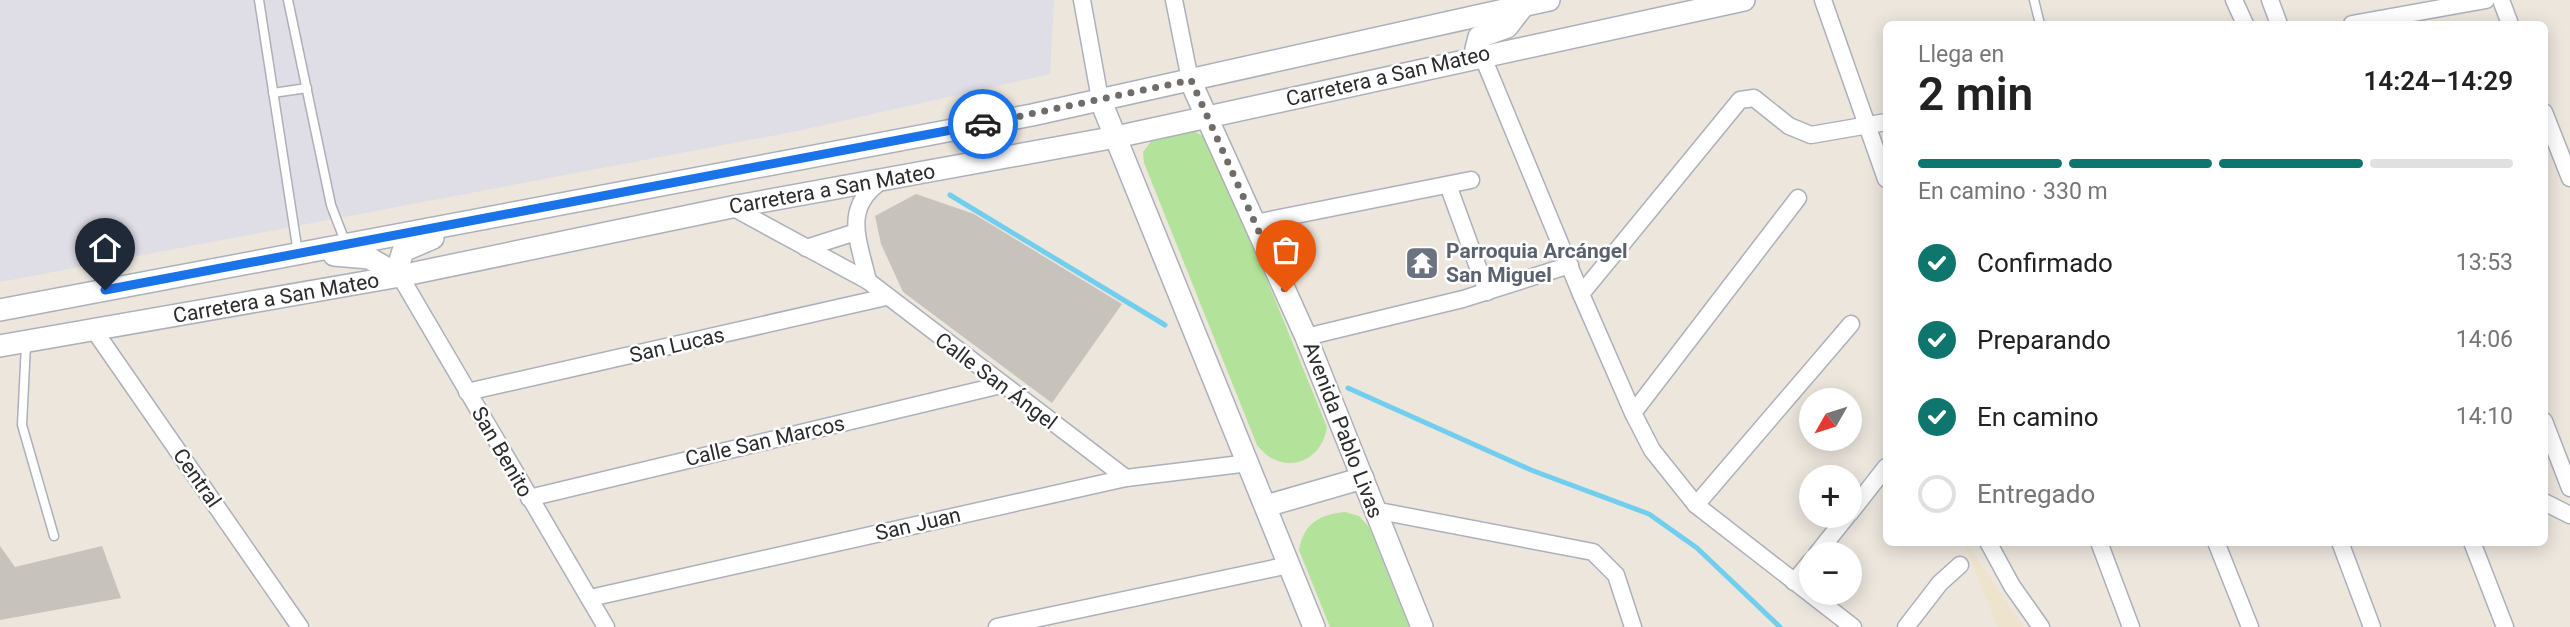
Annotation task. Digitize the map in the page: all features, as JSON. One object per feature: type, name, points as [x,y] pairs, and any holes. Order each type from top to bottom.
[{"type":"main road","name":"Carretera a San Mateo","points":[[0,310],[1032,115],[1549,0]]},
{"type":"main road","name":"Carretera a San Mateo","points":[[0,346],[400,276],[732,207],[1116,137],[1482,55],[1744,0]]},
{"type":"main road","points":[[1482,55],[1476,50],[1479,37],[1507,27],[1524,5]]},
{"type":"main road","name":"Avenida Pablo Livas","points":[[1191,80],[1306,337],[1422,627]]},
{"type":"main road","points":[[1100,99],[1314,627]]},
{"type":"main road","points":[[400,276],[400,257],[407,249],[484,219]]},
{"type":"main road","points":[[237,264],[260,266],[324,255],[351,255],[383,264],[400,276]]},
{"type":"main road","points":[[1266,506],[1363,478]]},
{"type":"street","points":[[1082,0],[1100,99]]},
{"type":"street","name":"Avenida Pablo Livas","points":[[1174,0],[1191,80]]},
{"type":"street","points":[[1823,0],[1883,171]]},
{"type":"street","points":[[2234,0],[2244,21]]},
{"type":"street","points":[[2270,0],[2278,21]]},
{"type":"street","points":[[2392,21],[2486,0]]},
{"type":"street","points":[[2501,0],[2509,21]]},
{"type":"street","points":[[1482,55],[1581,294],[1652,450],[1696,505],[1853,627]]},
{"type":"street","points":[[1581,294],[1740,100],[1754,98],[1800,133],[1811,135],[1883,123]]},
{"type":"street","points":[[2548,122],[2570,178]]},
{"type":"street","points":[[868,281],[856,232],[858,202],[869,189],[886,178]]},
{"type":"street","points":[[1255,223],[1471,180]]},
{"type":"street","points":[[1448,185],[1486,292]]},
{"type":"street","points":[[1633,413],[1798,198]]},
{"type":"street","name":"Calle San Ángel","points":[[732,207],[868,281],[886,298],[1126,478]]},
{"type":"street","points":[[806,248],[856,232]]},
{"type":"street","points":[[1306,337],[1486,292],[1570,265]]},
{"type":"street","name":"San Benito","points":[[400,276],[606,627]]},
{"type":"street","name":"San Lucas","points":[[467,392],[886,298]]},
{"type":"street","points":[[1696,505],[1851,324]]},
{"type":"street","name":"Central","points":[[94,330],[300,627]]},
{"type":"street","name":"Calle San Marcos","points":[[529,498],[1001,385]]},
{"type":"street","points":[[2548,431],[2570,488]]},
{"type":"street","name":"San Juan","points":[[590,598],[1126,478],[1249,463]]},
{"type":"street","points":[[1862,497],[1883,471]]},
{"type":"street","points":[[2548,504],[2570,515]]},
{"type":"street","points":[[1374,510],[1585,549],[1601,557],[1616,575],[1633,627]]},
{"type":"street","points":[[1826,542],[1838,528]]},
{"type":"street","points":[[1990,546],[2012,586],[2041,627]]},
{"type":"street","points":[[2101,546],[2131,627]]},
{"type":"street","points":[[2218,546],[2249,627]]},
{"type":"street","points":[[2342,546],[2372,627]]},
{"type":"street","points":[[2474,546],[2505,627]]},
{"type":"street","points":[[997,627],[1289,565]]},
{"type":"street","points":[[1906,627],[1940,583],[1960,565]]},
{"type":"street","points":[[1794,582],[1799,576]]},
{"type":"lane","points":[[259,0],[298,253]]},
{"type":"lane","points":[[288,0],[331,205],[346,244]]},
{"type":"lane","points":[[2034,0],[2039,21]]},
{"type":"lane","points":[[274,93],[307,88]]},
{"type":"lane","points":[[27,341],[22,425],[54,536]]},
{"type":"shaded area","points":[[0,0],[1054,0],[1050,74],[797,131],[0,282]]},
{"type":"shaded area","points":[[1965,546],[2023,627],[1998,627]]},
{"type":"green space","points":[[1189,129],[1207,138],[1214,150],[1327,427],[1317,450],[1298,462],[1277,461],[1266,455],[1257,445],[1144,163],[1143,152],[1155,136]]},
{"type":"green space","points":[[1345,512],[1359,516],[1369,527],[1409,627],[1330,627],[1299,550],[1304,533],[1314,522],[1328,515]]},
{"type":"building","points":[[916,194],[974,214],[1122,304],[1052,403],[903,292],[881,244],[875,216]]},
{"type":"building","points":[[0,546],[15,567],[102,546],[121,598],[0,620]]},
{"type":"waterway","points":[[950,195],[1165,325]]},
{"type":"waterway","points":[[1348,388],[1531,470],[1649,514],[1697,548],[1780,627]]},
{"type":"way so far","points":[[983,124],[1191,80],[1286,292]]},
{"type":"place","name":"Parroquia Arcángel San Miguel","points":[[1422,263]]},
{"type":"route","points":[[105,290],[983,124]]}]
